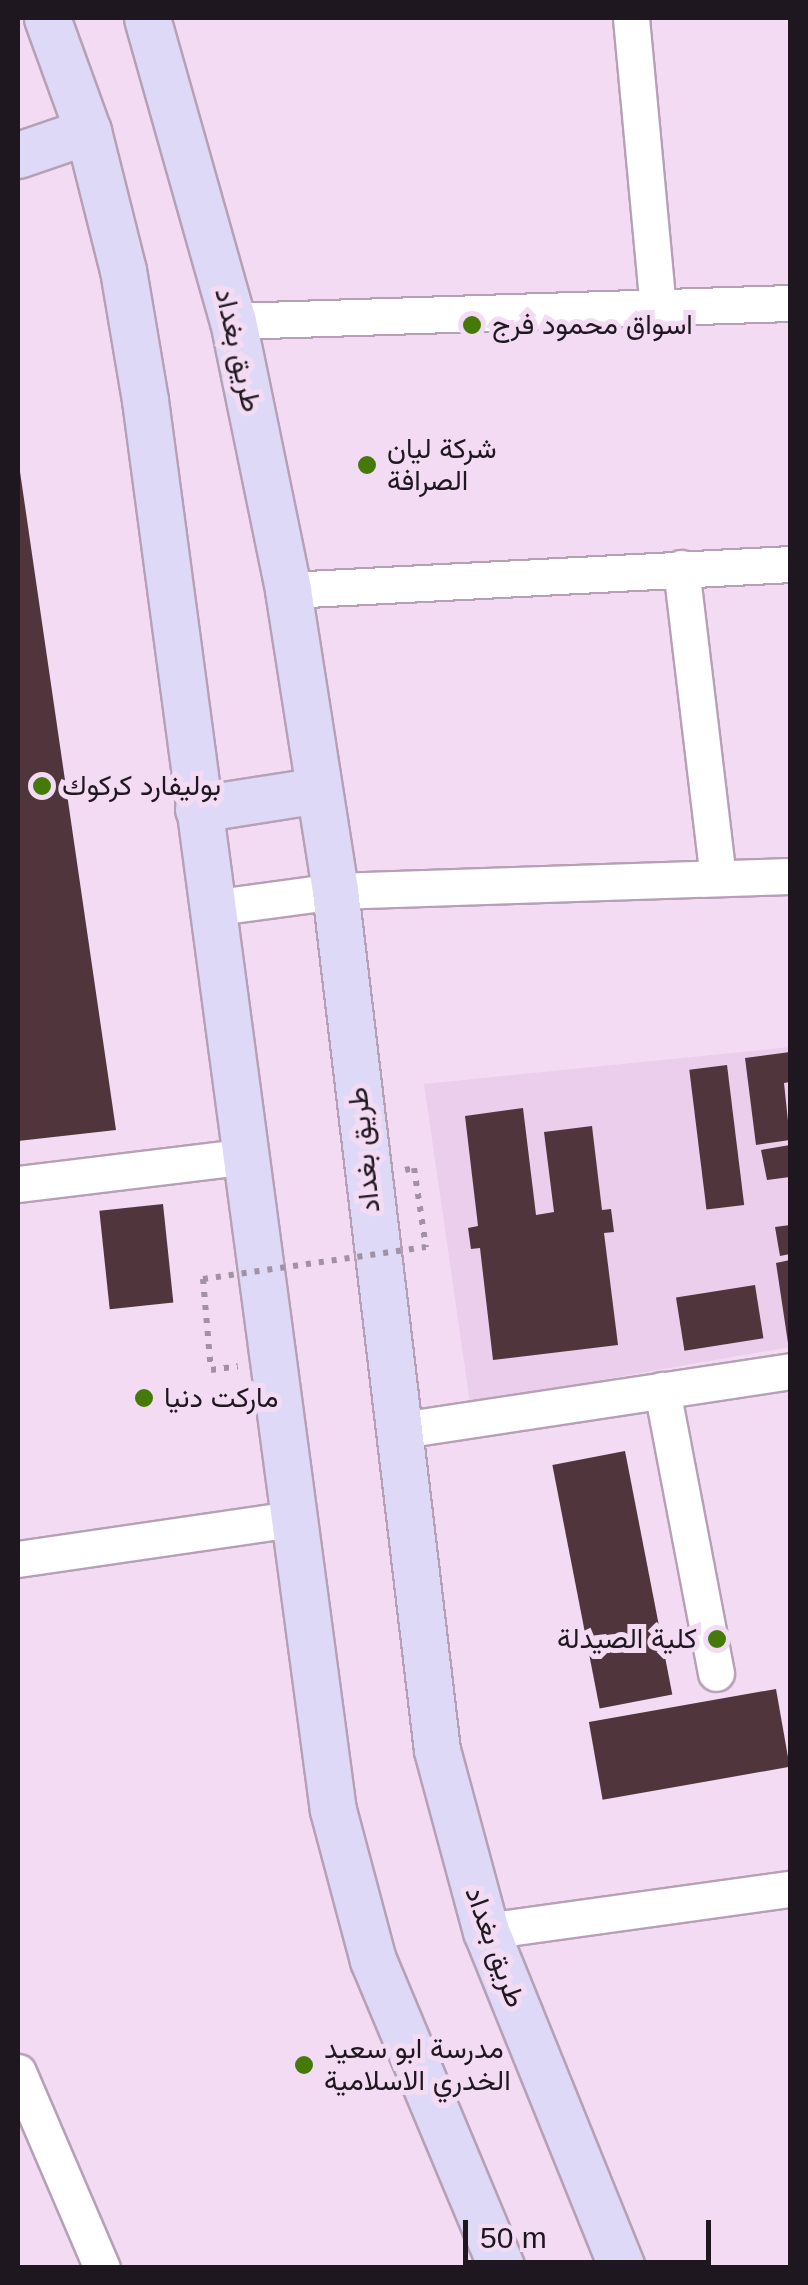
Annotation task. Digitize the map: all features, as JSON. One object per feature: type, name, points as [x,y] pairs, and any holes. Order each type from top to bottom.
[{"type":"main road","points":[[47,18],[88,131],[123,270],[145,400],[291,1519],[348,1874],[414,2066],[502,2268]]},
{"type":"main road","name":"طريق بغداد","points":[[147,18],[233,321],[288,590],[334,891],[395,1431],[436,1750],[486,1931],[622,2268]]},
{"type":"main road","points":[[18,155],[88,131]]},
{"type":"main road","points":[[198,809],[319,790]]},
{"type":"street","points":[[630,18],[658,311]]},
{"type":"street","points":[[233,321],[658,311],[790,303]]},
{"type":"street","points":[[288,590],[790,564]]},
{"type":"street","points":[[682,568],[718,878]]},
{"type":"street","points":[[210,908],[334,891],[790,876]]},
{"type":"street","points":[[18,1184],[242,1157]]},
{"type":"street","points":[[395,1431],[790,1370]]},
{"type":"street","points":[[662,1390],[716,1673]]},
{"type":"street","points":[[18,1559],[291,1519]]},
{"type":"street","points":[[486,1931],[790,1889]]},
{"type":"street","points":[[18,2072],[102,2268]]},
{"type":"path","points":[[211,1370],[203,1279],[426,1247],[414,1168]]},
{"type":"shaded area","points":[[790,1047],[790,1347],[470,1403],[424,1084]]},
{"type":"building","name":"بوليفارد كركوك","points":[[18,458],[116,1130],[18,1141]]},
{"type":"building","points":[[790,1052],[790,1082],[784,1083],[790,1140],[756,1145],[745,1058]]},
{"type":"building","points":[[727,1065],[744,1205],[706,1210],[689,1070]]},
{"type":"building","points":[[523,1108],[536,1215],[554,1212],[544,1132],[592,1126],[602,1210],[611,1209],[614,1232],[604,1233],[618,1345],[493,1360],[480,1248],[471,1249],[468,1228],[478,1226],[465,1116]]},
{"type":"building","points":[[790,1145],[790,1177],[767,1180],[761,1150]]},
{"type":"building","points":[[163,1204],[173,1302],[110,1309],[99,1211]]},
{"type":"building","points":[[790,1225],[790,1254],[780,1256],[775,1227]]},
{"type":"building","points":[[790,1260],[790,1343],[788,1343],[776,1263]]},
{"type":"building","points":[[755,1285],[763,1338],[684,1351],[676,1298]]},
{"type":"building","points":[[625,1451],[672,1694],[600,1709],[552,1465]]},
{"type":"building","points":[[776,1689],[790,1767],[603,1800],[589,1722]]},
{"type":"place","name":"اسواق محمود فرج","points":[[472,325]]},
{"type":"place","name":"شركة ليان الصرافة","points":[[367,465]]},
{"type":"place","name":"بوليفارد كركوك","points":[[42,786]]},
{"type":"place","name":"ماركت دنيا","points":[[144,1398]]},
{"type":"place","name":"كلية الصيدلة","points":[[717,1639]]},
{"type":"place","name":"مدرسة ابو سعيد الخدري الاسلامية","points":[[304,2065]]}]
